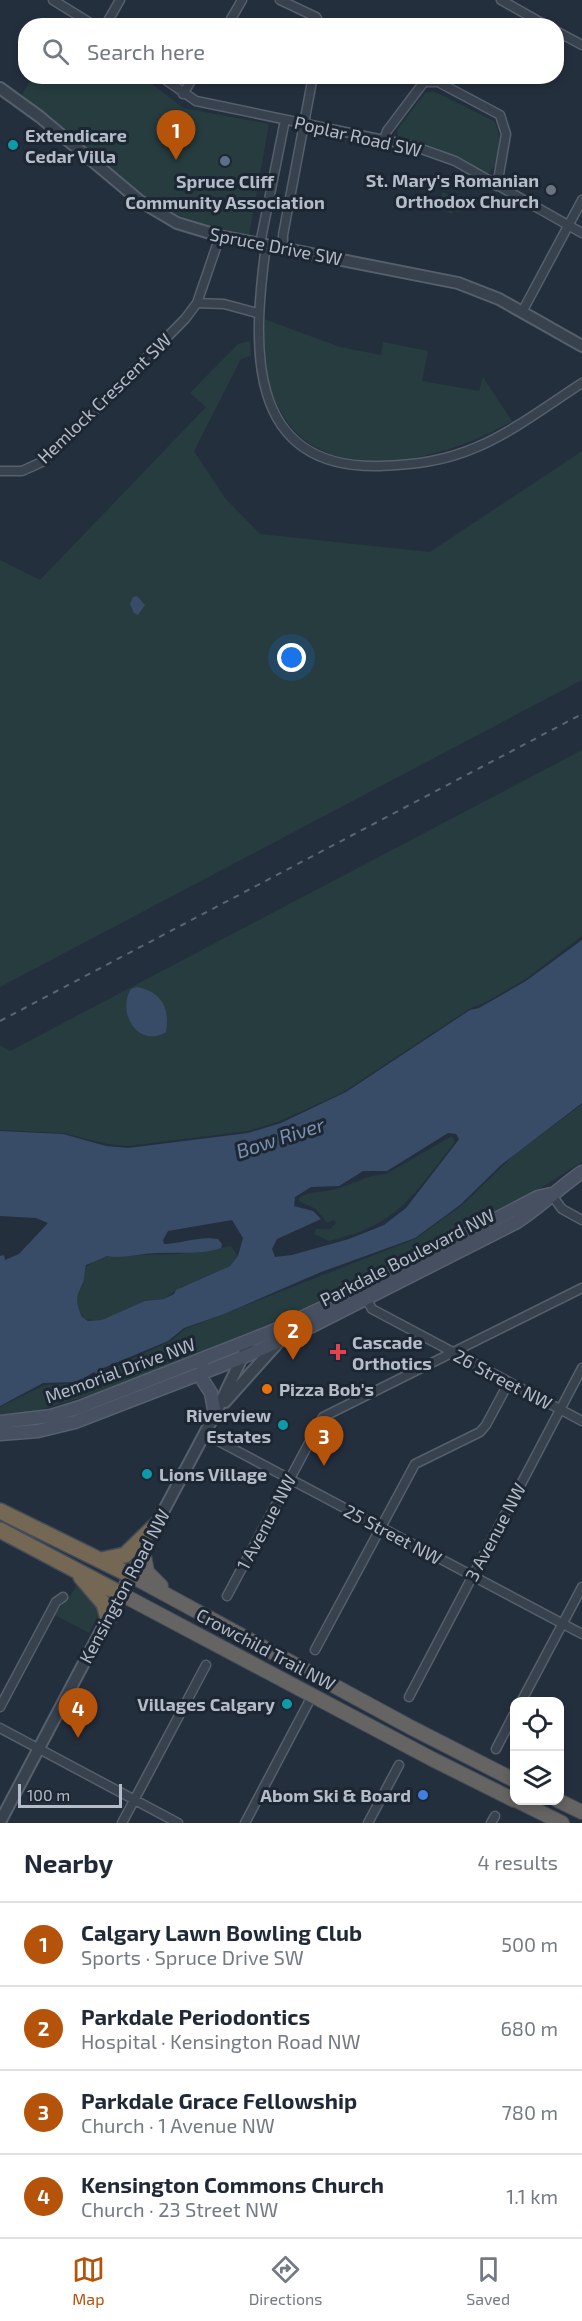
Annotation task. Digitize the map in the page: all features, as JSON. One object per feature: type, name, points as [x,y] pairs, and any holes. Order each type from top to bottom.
[{"type":"highway","name":"Crowchild Trail NW","points":[[0,1511],[130,1575],[412,1728],[510,1778]]},
{"type":"highway","points":[[101,1560],[124,1555],[158,1523]]},
{"type":"highway","name":"Crowchild Trail NW","points":[[0,1530],[312,1696],[510,1797]]},
{"type":"highway","points":[[144,1550],[151,1577],[186,1606]]},
{"type":"highway","points":[[73,1568],[100,1597],[108,1619]]},
{"type":"highway","points":[[564,1804],[581,1812]]},
{"type":"highway","name":"Crowchild Trail NW","points":[[525,1805],[562,1823]]},
{"type":"main road","name":"Parkdale Boulevard NW","points":[[241,1358],[281,1341],[517,1222],[582,1172]]},
{"type":"main road","name":"Parkdale Boulevard NW","points":[[250,1341],[348,1296],[538,1197],[551,1194]]},
{"type":"main road","name":"Memorial Drive NW","points":[[0,1422],[51,1416],[80,1407],[250,1341]]},
{"type":"main road","points":[[211,1356],[204,1379],[211,1393],[215,1414]]},
{"type":"main road","name":"Memorial Drive NW","points":[[0,1434],[38,1431],[75,1422],[184,1380],[204,1379],[241,1358]]},
{"type":"street","points":[[53,0],[82,18]]},
{"type":"street","points":[[110,18],[120,0]]},
{"type":"street","points":[[232,18],[242,0]]},
{"type":"street","points":[[280,0],[317,18]]},
{"type":"street","points":[[501,0],[533,18]]},
{"type":"street","points":[[564,35],[582,45]]},
{"type":"street","name":"Poplar Road SW","points":[[170,84],[196,101],[413,146],[455,161],[582,233]]},
{"type":"street","points":[[183,94],[189,84]]},
{"type":"street","points":[[283,248],[311,84]]},
{"type":"street","points":[[384,140],[387,131],[422,84]]},
{"type":"street","points":[[442,84],[500,116],[506,134],[497,186]]},
{"type":"street","name":"Spruce Drive SW","points":[[0,88],[40,117],[155,212],[177,223],[220,236],[458,283],[487,293],[582,346]]},
{"type":"street","points":[[285,120],[263,244],[257,313],[257,344],[262,379],[273,411],[291,435],[310,451],[343,464],[408,465],[450,457],[478,446],[513,428],[582,383]]},
{"type":"street","points":[[522,312],[582,200]]},
{"type":"street","name":"Hemlock Crescent SW","points":[[0,471],[22,471],[44,461],[197,303],[220,236]]},
{"type":"street","points":[[197,303],[224,304],[257,313]]},
{"type":"street","points":[[551,1194],[562,1209],[582,1220]]},
{"type":"street","name":"1 Avenue NW","points":[[227,1596],[323,1417],[582,1288]]},
{"type":"street","name":"26 Street NW","points":[[366,1298],[372,1309],[582,1421]]},
{"type":"street","name":"Kensington Road NW","points":[[0,1822],[205,1434],[250,1341]]},
{"type":"street","name":"Kensington Road NW","points":[[215,1414],[248,1373],[281,1341]]},
{"type":"street","name":"3 Avenue NW","points":[[409,1697],[582,1368]]},
{"type":"street","points":[[315,1650],[415,1464],[480,1432],[509,1382]]},
{"type":"street","name":"25 Street NW","points":[[205,1434],[582,1634]]},
{"type":"street","points":[[523,1697],[582,1587]]},
{"type":"street","points":[[0,1707],[56,1602],[63,1597]]},
{"type":"street","points":[[122,1823],[206,1665]]},
{"type":"street","points":[[245,1823],[312,1696]]},
{"type":"street","points":[[496,1749],[510,1722]]},
{"type":"street","points":[[0,1728],[178,1823]]},
{"type":"street","points":[[368,1823],[399,1764]]},
{"type":"green space","points":[[28,84],[152,84],[183,108],[269,124],[249,235],[198,222],[174,213],[150,200],[22,95]]},
{"type":"green space","points":[[433,91],[494,121],[500,143],[497,159],[490,172],[484,175],[459,159],[433,147],[398,136],[397,130],[425,93]]},
{"type":"green space","points":[[443,192],[465,204],[461,212],[454,211],[452,214],[436,206]]},
{"type":"green space","points":[[264,319],[340,347],[381,355],[383,342],[428,351],[422,381],[479,391],[483,377],[512,421],[452,448],[418,457],[383,461],[349,459],[319,449],[294,430],[275,400],[265,360]]},
{"type":"green space","points":[[250,341],[251,356],[241,359],[194,451],[225,498],[260,534],[430,552],[582,451],[582,680],[0,987],[0,560],[40,580],[206,407],[190,393],[238,344]]},
{"type":"green space","points":[[582,750],[582,936],[526,979],[469,1009],[342,1093],[280,1121],[248,1131],[128,1146],[107,1144],[63,1133],[0,1130],[0,1045],[10,1051]]},
{"type":"green space","points":[[582,1104],[582,1162],[517,1203],[258,1333],[91,1395],[35,1411],[0,1414],[0,1407],[45,1385],[78,1383],[171,1341],[185,1329],[415,1239],[461,1206],[512,1157]]},
{"type":"green space","points":[[452,1136],[455,1142],[427,1178],[389,1217],[353,1234],[329,1241],[314,1234],[316,1229],[330,1229],[336,1223],[334,1220],[327,1223],[316,1209],[299,1201],[299,1198],[307,1194],[338,1188],[371,1176],[386,1174]]},
{"type":"green space","points":[[231,1246],[238,1256],[230,1266],[176,1290],[164,1299],[145,1301],[102,1321],[84,1319],[77,1306],[77,1291],[83,1285],[84,1269],[97,1258],[179,1254]]},
{"type":"green space","points":[[77,1585],[96,1595],[99,1613],[89,1633],[55,1615]]},
{"type":"water","points":[[137,596],[145,605],[138,615],[134,613],[130,604],[133,597]]},
{"type":"water","name":"Bow River","points":[[582,940],[582,1103],[501,1165],[460,1205],[415,1238],[321,1272],[224,1314],[184,1328],[168,1341],[101,1369],[100,1372],[106,1379],[94,1372],[77,1382],[43,1383],[0,1406],[0,1256],[4,1255],[5,1260],[19,1254],[48,1223],[36,1218],[0,1216],[0,1131],[63,1134],[106,1146],[128,1148],[248,1133],[281,1123],[346,1092],[470,1010],[479,1008],[526,981]],"holes":[[[448,1133],[456,1134],[459,1139],[406,1208],[384,1225],[349,1239],[292,1255],[275,1257],[272,1249],[277,1239],[321,1219],[313,1211],[294,1206],[295,1197],[311,1187],[339,1186],[363,1171],[387,1171]],[[232,1220],[243,1238],[238,1256],[230,1266],[176,1290],[174,1294],[164,1299],[145,1301],[102,1320],[88,1321],[82,1317],[77,1297],[84,1281],[86,1265],[107,1256],[198,1252],[221,1248],[222,1244],[218,1239],[164,1244],[163,1240],[168,1231]]]},
{"type":"water","points":[[137,987],[153,993],[162,1002],[167,1016],[166,1032],[156,1036],[147,1036],[133,1026],[128,1018],[127,998],[131,989]]},
{"type":"railway","points":[[0,1021],[582,714]]},
{"type":"place","name":"Extendicare Cedar Villa","points":[[13,145]]},
{"type":"place","name":"Calgary Lawn Bowling Club","points":[[176,160]]},
{"type":"place","name":"Spruce Cliff Community Association","points":[[225,161]]},
{"type":"place","name":"St. Mary's Romanian Orthodox Church","points":[[551,190]]},
{"type":"place","name":"Cascade Orthotics","points":[[338,1352]]},
{"type":"place","name":"Parkdale Periodontics","points":[[293,1360]]},
{"type":"place","name":"Pizza Bob's","points":[[267,1389]]},
{"type":"place","name":"Riverview Estates","points":[[283,1425]]},
{"type":"place","name":"Parkdale Grace Fellowship","points":[[324,1466]]},
{"type":"place","name":"Lions Village","points":[[147,1474]]},
{"type":"place","name":"Villages Calgary","points":[[287,1704]]},
{"type":"place","name":"Kensington Commons Church","points":[[78,1738]]},
{"type":"place","name":"Abom Ski & Board","points":[[423,1795]]}]
